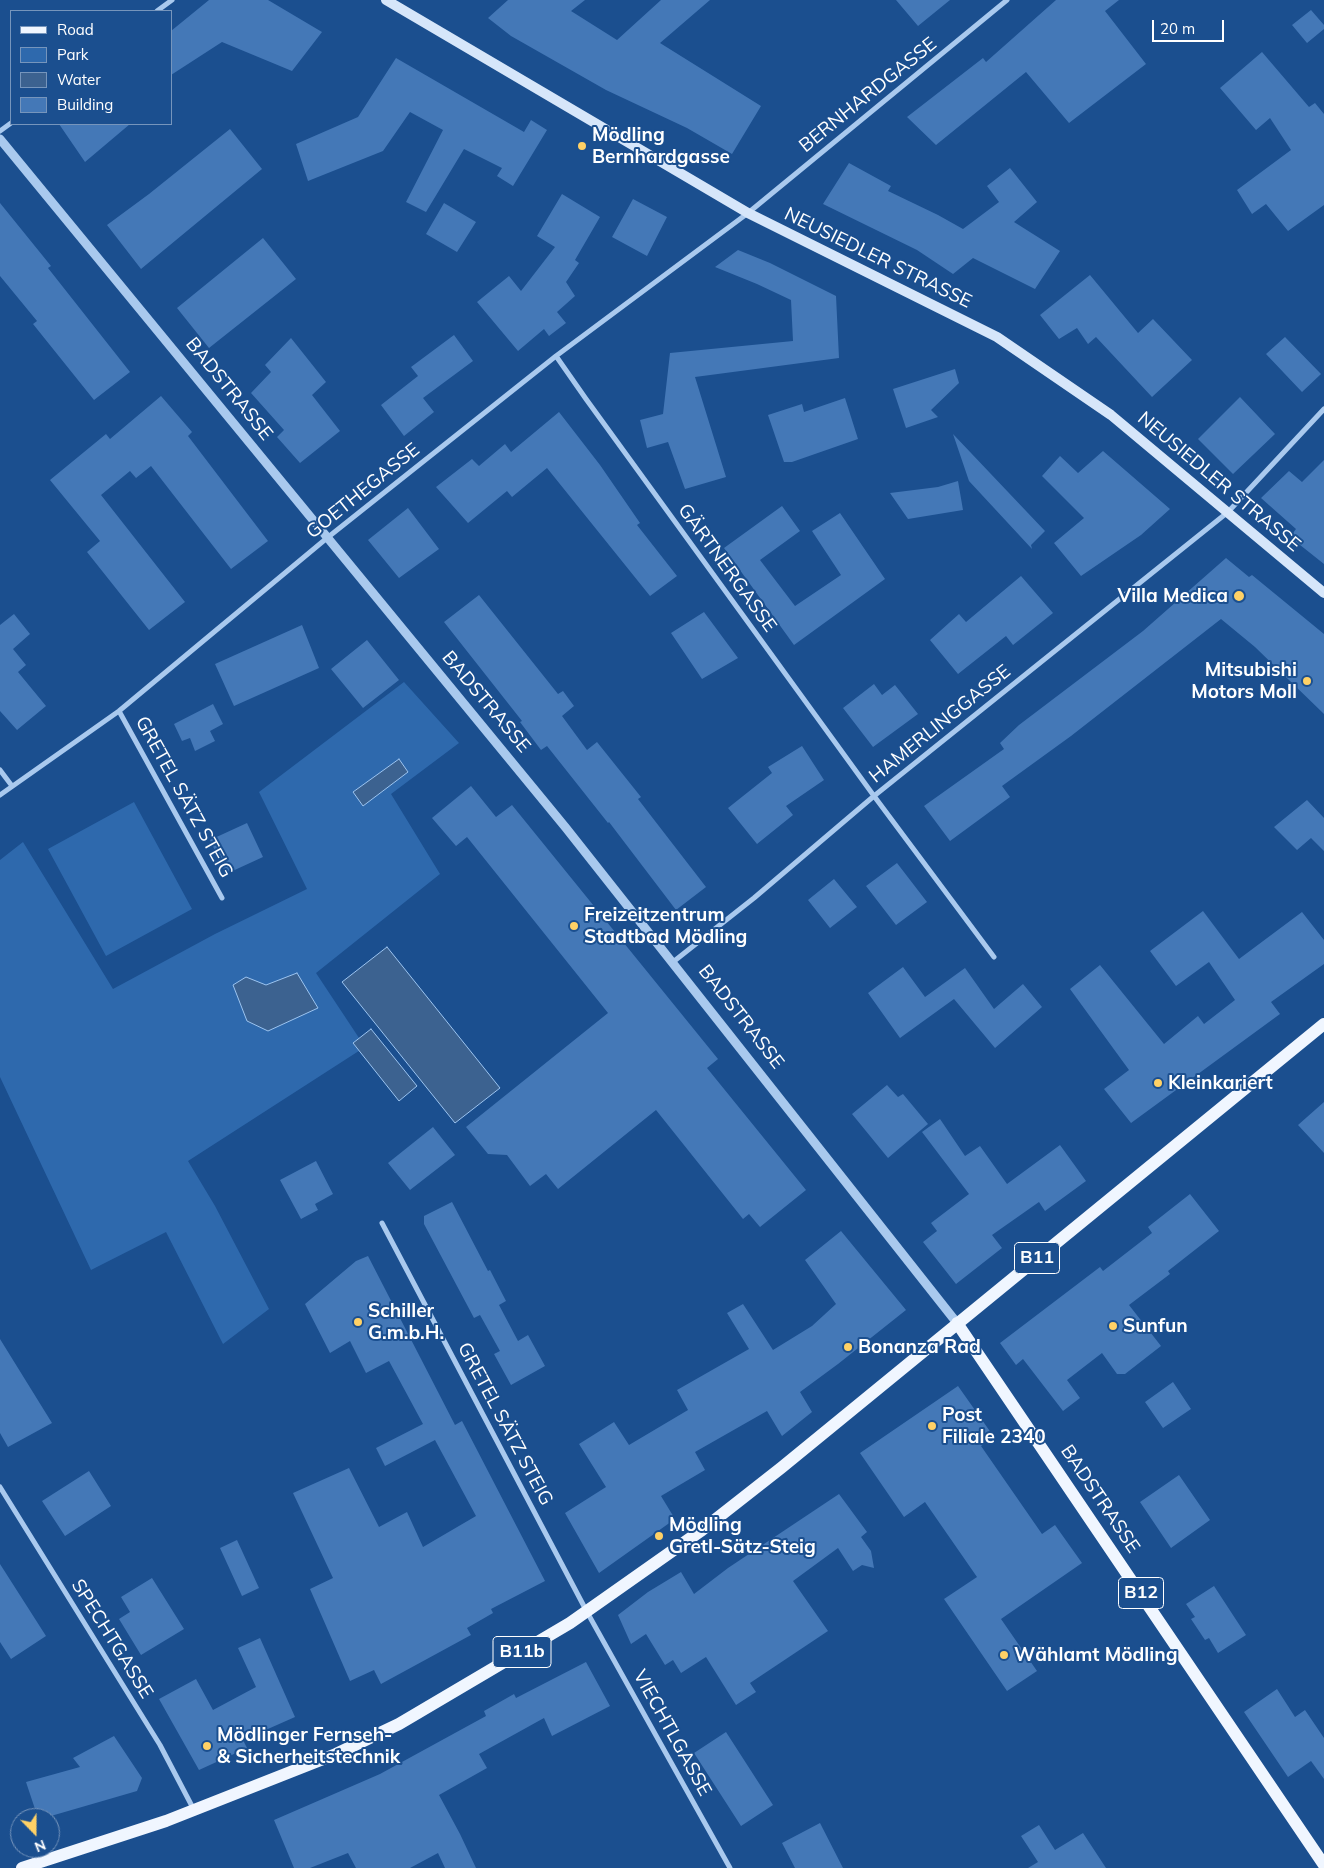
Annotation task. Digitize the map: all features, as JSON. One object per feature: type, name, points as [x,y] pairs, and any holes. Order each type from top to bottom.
[{"type":"main road","name":"NEUSIEDLER STRASSE","points":[[386,0],[748,213],[997,337],[1111,415],[1324,593]]},
{"type":"main road","name":"B11","points":[[957,1323],[1324,1024]]},
{"type":"main road","name":"B11b","points":[[22,1868],[194,1810],[336,1754],[399,1724],[587,1612],[702,1530],[781,1468],[957,1323]]},
{"type":"main road","name":"BADSTRASSE","points":[[957,1323],[1324,1865]]},
{"type":"street","points":[[158,10],[172,0]]},
{"type":"street","name":"BERNHARDGASSE","points":[[748,213],[1007,0]]},
{"type":"street","points":[[0,131],[10,123]]},
{"type":"street","name":"BADSTRASSE","points":[[0,139],[566,828],[674,962],[957,1323]]},
{"type":"street","name":"GOETHEGASSE","points":[[0,795],[120,711],[327,538],[556,356],[748,213]]},
{"type":"street","name":"GÄRTNERGASSE","points":[[556,356],[874,796],[994,957]]},
{"type":"street","name":"HAMERLINGGASSE","points":[[674,962],[754,898],[874,796],[1228,512],[1324,409]]},
{"type":"street","name":"GRETEL SÄTZ STEIG","points":[[120,711],[222,898]]},
{"type":"street","points":[[0,770],[12,786]]},
{"type":"street","name":"GRETEL SÄTZ STEIG","points":[[382,1223],[587,1612]]},
{"type":"street","name":"SPECHTGASSE","points":[[0,1487],[160,1745],[194,1810]]},
{"type":"street","name":"VIECHTLGASSE","points":[[587,1612],[730,1868]]},
{"type":"green space","points":[[404,682],[459,743],[391,794],[440,874],[316,973],[365,1047],[188,1161],[215,1206],[269,1309],[223,1344],[166,1232],[91,1270],[0,1077],[0,860],[23,842],[113,989],[215,934],[307,889],[259,792]]},
{"type":"green space","points":[[134,802],[192,909],[106,956],[48,849]]},
{"type":"water","points":[[399,759],[408,772],[363,806],[353,792]]},
{"type":"water","points":[[387,947],[500,1088],[455,1123],[342,982]]},
{"type":"water","points":[[297,973],[318,1008],[268,1031],[247,1021],[233,985],[246,977],[266,985]]},
{"type":"water","points":[[371,1029],[417,1086],[399,1101],[353,1043]]},
{"type":"building","points":[[209,0],[268,0],[322,32],[292,71],[222,42],[172,74],[172,30]]},
{"type":"building","points":[[508,0],[585,0],[571,11],[617,40],[661,0],[710,0],[660,43],[761,106],[732,154],[687,128],[606,90],[511,36],[488,18]]},
{"type":"building","points":[[896,0],[950,0],[918,26]]},
{"type":"building","points":[[1056,0],[1119,0],[1105,11],[1146,64],[1069,123],[1026,72],[936,145],[907,117],[983,58],[986,62]]},
{"type":"building","points":[[1311,10],[1324,25],[1324,29],[1307,43],[1292,25]]},
{"type":"building","points":[[1262,52],[1309,107],[1315,103],[1324,114],[1324,205],[1288,231],[1266,204],[1252,214],[1237,190],[1291,150],[1270,118],[1256,130],[1220,88]]},
{"type":"building","points":[[396,58],[524,132],[531,120],[547,130],[513,186],[497,176],[502,168],[464,149],[426,212],[406,202],[443,130],[410,112],[383,151],[308,181],[296,144],[358,117]]},
{"type":"building","points":[[60,125],[129,125],[85,162]]},
{"type":"building","points":[[230,129],[262,169],[141,269],[107,225]]},
{"type":"building","points":[[849,163],[891,186],[888,191],[963,229],[999,202],[987,186],[1010,168],[1037,202],[1014,222],[1060,251],[1035,289],[973,258],[953,274],[917,250],[823,204]]},
{"type":"building","points":[[562,194],[600,217],[575,260],[579,263],[566,282],[575,296],[557,312],[566,323],[549,336],[544,329],[518,351],[477,302],[509,276],[521,291],[555,247],[537,236]]},
{"type":"building","points":[[633,199],[667,217],[647,256],[612,237]]},
{"type":"building","points":[[0,203],[51,266],[48,268],[130,372],[94,400],[33,324],[37,321],[0,276]]},
{"type":"building","points":[[444,203],[476,222],[457,252],[426,234]]},
{"type":"building","points":[[263,238],[296,279],[209,348],[177,308]]},
{"type":"building","points":[[738,250],[770,263],[836,296],[839,358],[695,377],[726,477],[685,489],[668,442],[647,448],[640,420],[663,414],[670,353],[793,341],[791,300],[715,267]]},
{"type":"building","points":[[1090,275],[1138,333],[1153,319],[1192,360],[1152,397],[1096,337],[1088,344],[1077,328],[1059,339],[1040,315]]},
{"type":"building","points":[[454,335],[473,361],[423,398],[434,412],[404,436],[381,405],[418,376],[411,367]]},
{"type":"building","points":[[1285,337],[1321,374],[1302,392],[1266,354]]},
{"type":"building","points":[[291,338],[326,382],[312,395],[340,431],[300,463],[277,437],[284,430],[251,393],[271,372],[265,365]]},
{"type":"building","points":[[955,369],[959,383],[931,410],[938,417],[906,428],[893,389]]},
{"type":"building","points":[[161,396],[192,432],[188,436],[268,541],[231,569],[151,466],[136,478],[130,471],[101,495],[185,602],[149,630],[87,552],[100,541],[50,480],[106,434],[110,439]]},
{"type":"building","points":[[1240,397],[1275,434],[1233,474],[1198,439]]},
{"type":"building","points":[[845,398],[858,439],[792,462],[784,462],[768,415],[802,404],[804,412]]},
{"type":"building","points":[[559,412],[600,465],[640,523],[637,525],[677,576],[650,596],[547,468],[512,497],[507,491],[468,523],[436,487],[472,459],[479,466],[505,444],[511,452]]},
{"type":"building","points":[[953,434],[1045,531],[1031,545],[1032,549],[969,481]]},
{"type":"building","points":[[1103,451],[1170,509],[1141,535],[1081,576],[1054,543],[1084,518],[1042,476],[1060,456],[1078,473]]},
{"type":"building","points":[[1324,460],[1324,564],[1290,537],[1296,529],[1261,498],[1289,471],[1302,482]]},
{"type":"building","points":[[958,481],[963,510],[908,519],[890,493],[938,487]]},
{"type":"building","points":[[782,506],[800,531],[760,560],[795,606],[841,575],[812,531],[840,513],[885,579],[794,645],[724,548]]},
{"type":"building","points":[[408,508],[439,549],[399,578],[368,540]]},
{"type":"building","points":[[1226,558],[1249,577],[1252,575],[1324,634],[1324,714],[1255,647],[1221,619],[1071,736],[1002,786],[1010,797],[950,841],[924,806],[1004,749],[1000,743],[1019,725],[1143,631]]},
{"type":"building","points":[[1021,576],[1053,613],[1013,645],[1006,636],[958,674],[930,640],[959,614],[966,622]]},
{"type":"building","points":[[479,595],[558,694],[563,691],[574,706],[562,716],[587,750],[597,742],[641,797],[638,799],[706,887],[676,910],[609,822],[547,746],[541,750],[520,722],[522,721],[444,622]]},
{"type":"building","points":[[704,612],[738,658],[702,679],[671,633]]},
{"type":"building","points":[[14,614],[30,634],[13,649],[26,665],[18,672],[46,706],[17,730],[0,711],[0,625]]},
{"type":"building","points":[[302,625],[319,668],[234,706],[215,664]]},
{"type":"building","points":[[367,640],[399,680],[363,708],[331,669]]},
{"type":"building","points":[[874,684],[882,695],[895,685],[918,714],[873,747],[843,708]]},
{"type":"building","points":[[213,704],[223,724],[210,731],[215,741],[195,751],[190,738],[182,741],[174,724]]},
{"type":"building","points":[[802,746],[824,780],[786,806],[793,815],[757,844],[728,808],[772,773],[768,767]]},
{"type":"building","name":"Freizeitzentrum Stadtbad Mödling","points":[[471,786],[496,817],[512,805],[718,1059],[707,1068],[806,1190],[760,1227],[749,1214],[743,1219],[656,1110],[558,1189],[546,1174],[530,1186],[507,1155],[488,1154],[466,1127],[608,1013],[467,837],[456,846],[432,818]]},
{"type":"building","points":[[1307,800],[1324,818],[1324,851],[1311,838],[1297,850],[1274,827]]},
{"type":"building","points":[[247,823],[263,857],[226,874],[210,840]]},
{"type":"building","points":[[897,863],[927,902],[896,925],[866,886]]},
{"type":"building","points":[[834,879],[857,907],[830,928],[808,900]]},
{"type":"building","points":[[1203,911],[1239,959],[1302,912],[1324,940],[1324,964],[1271,1002],[1280,1014],[1131,1123],[1104,1089],[1129,1070],[1070,989],[1100,965],[1164,1044],[1198,1016],[1204,1024],[1235,1000],[1209,962],[1176,986],[1150,951]]},
{"type":"building","points":[[903,967],[925,997],[965,968],[994,1009],[1023,984],[1042,1007],[995,1048],[954,999],[900,1038],[868,993]]},
{"type":"building","points":[[887,1085],[898,1097],[903,1094],[928,1124],[888,1158],[852,1114]]},
{"type":"building","points":[[1324,1102],[1324,1153],[1298,1125]]},
{"type":"building","points":[[940,1119],[965,1156],[980,1146],[1007,1184],[1060,1145],[1086,1181],[1045,1211],[1039,1202],[992,1235],[1002,1248],[956,1284],[923,1242],[937,1231],[931,1223],[969,1194],[922,1132]]},
{"type":"building","points":[[433,1127],[455,1155],[410,1190],[388,1163]]},
{"type":"building","points":[[316,1161],[333,1194],[315,1204],[318,1210],[301,1219],[280,1180]]},
{"type":"building","points":[[1190,1194],[1219,1231],[1168,1271],[1170,1274],[1129,1305],[1161,1346],[1125,1374],[1117,1374],[1102,1353],[1067,1380],[1080,1398],[1063,1411],[1023,1359],[1016,1365],[1000,1343],[1100,1267],[1103,1271],[1152,1233],[1148,1227]]},
{"type":"building","points":[[452,1202],[506,1301],[499,1305],[518,1341],[528,1335],[545,1366],[511,1385],[494,1354],[500,1351],[480,1315],[474,1318],[424,1224],[424,1216]]},
{"type":"building","points":[[841,1231],[906,1310],[800,1392],[812,1412],[782,1436],[767,1411],[695,1452],[705,1470],[661,1496],[675,1519],[599,1573],[565,1513],[606,1487],[579,1444],[614,1422],[629,1445],[688,1410],[677,1390],[749,1349],[727,1313],[743,1304],[773,1350],[812,1326],[836,1304],[805,1260]]},
{"type":"building","points":[[368,1256],[455,1425],[462,1421],[545,1581],[491,1609],[493,1613],[467,1628],[471,1635],[381,1684],[374,1670],[350,1681],[310,1589],[333,1578],[293,1493],[349,1468],[379,1527],[407,1512],[423,1547],[476,1516],[435,1440],[385,1466],[376,1448],[423,1424],[389,1361],[366,1373],[350,1341],[330,1353],[305,1304],[356,1261]]},
{"type":"building","points":[[0,1339],[52,1423],[8,1447],[0,1433]]},
{"type":"building","points":[[1173,1382],[1191,1409],[1163,1428],[1145,1402]]},
{"type":"building","points":[[958,1386],[994,1437],[981,1446],[1042,1534],[1055,1525],[1082,1563],[1001,1619],[1037,1671],[1007,1691],[944,1599],[977,1577],[925,1502],[904,1517],[860,1453]]},
{"type":"building","points":[[89,1471],[111,1506],[65,1536],[42,1501]]},
{"type":"building","points":[[1179,1475],[1210,1520],[1171,1548],[1140,1502]]},
{"type":"building","points":[[839,1494],[867,1532],[861,1537],[871,1551],[874,1568],[862,1565],[853,1571],[838,1548],[793,1581],[828,1631],[750,1683],[756,1692],[736,1705],[706,1657],[681,1673],[673,1660],[665,1665],[646,1634],[631,1644],[618,1615],[648,1592],[681,1572],[694,1594],[728,1568]]},
{"type":"building","points":[[237,1540],[259,1588],[242,1596],[220,1548]]},
{"type":"building","points":[[0,1564],[46,1636],[11,1659],[0,1642]]},
{"type":"building","points":[[152,1578],[184,1629],[141,1655],[119,1619],[130,1612],[121,1597]]},
{"type":"building","points":[[1214,1586],[1246,1635],[1218,1653],[1209,1638],[1205,1640],[1191,1619],[1195,1617],[1186,1604]]},
{"type":"building","points":[[260,1638],[295,1717],[243,1740],[247,1748],[199,1770],[159,1699],[196,1679],[213,1710],[256,1687],[238,1648]]},
{"type":"building","points":[[586,1662],[610,1706],[552,1736],[544,1718],[479,1754],[487,1768],[439,1795],[476,1868],[445,1868],[438,1853],[410,1868],[356,1868],[348,1853],[310,1868],[294,1868],[274,1820],[380,1774],[486,1716],[484,1711],[514,1694],[516,1698]]},
{"type":"building","points":[[1277,1689],[1295,1717],[1305,1710],[1324,1738],[1324,1779],[1311,1761],[1288,1777],[1244,1712]]},
{"type":"building","points":[[726,1732],[773,1805],[741,1826],[694,1753]]},
{"type":"building","points":[[114,1736],[142,1778],[137,1791],[60,1813],[60,1808],[35,1808],[26,1782],[80,1767],[73,1758]]},
{"type":"building","points":[[820,1823],[843,1868],[795,1868],[782,1843]]},
{"type":"building","points":[[1039,1825],[1055,1850],[1083,1833],[1106,1868],[1028,1868],[1038,1862],[1021,1836]]},
{"type":"place","name":"Mödling Bernhardgasse","points":[[582,146]]},
{"type":"place","name":"Villa Medica","points":[[1239,596]]},
{"type":"place","name":"Mitsubishi Motors Moll","points":[[1307,681]]},
{"type":"place","name":"Freizeitzentrum Stadtbad Mödling","points":[[574,926]]},
{"type":"place","name":"Kleinkariert","points":[[1158,1083]]},
{"type":"place","name":"Schiller G.m.b.H.","points":[[358,1322]]},
{"type":"place","name":"Sunfun","points":[[1113,1326]]},
{"type":"place","name":"Bonanza Rad","points":[[848,1347]]},
{"type":"place","name":"Post Filiale 2340","points":[[932,1426]]},
{"type":"place","name":"Mödling Gretl-Sätz-Steig","points":[[659,1536]]},
{"type":"place","name":"Wählamt Mödling","points":[[1004,1655]]},
{"type":"place","name":"Mödlinger Fernseh- & Sicherheitstechnik","points":[[207,1746]]}]
